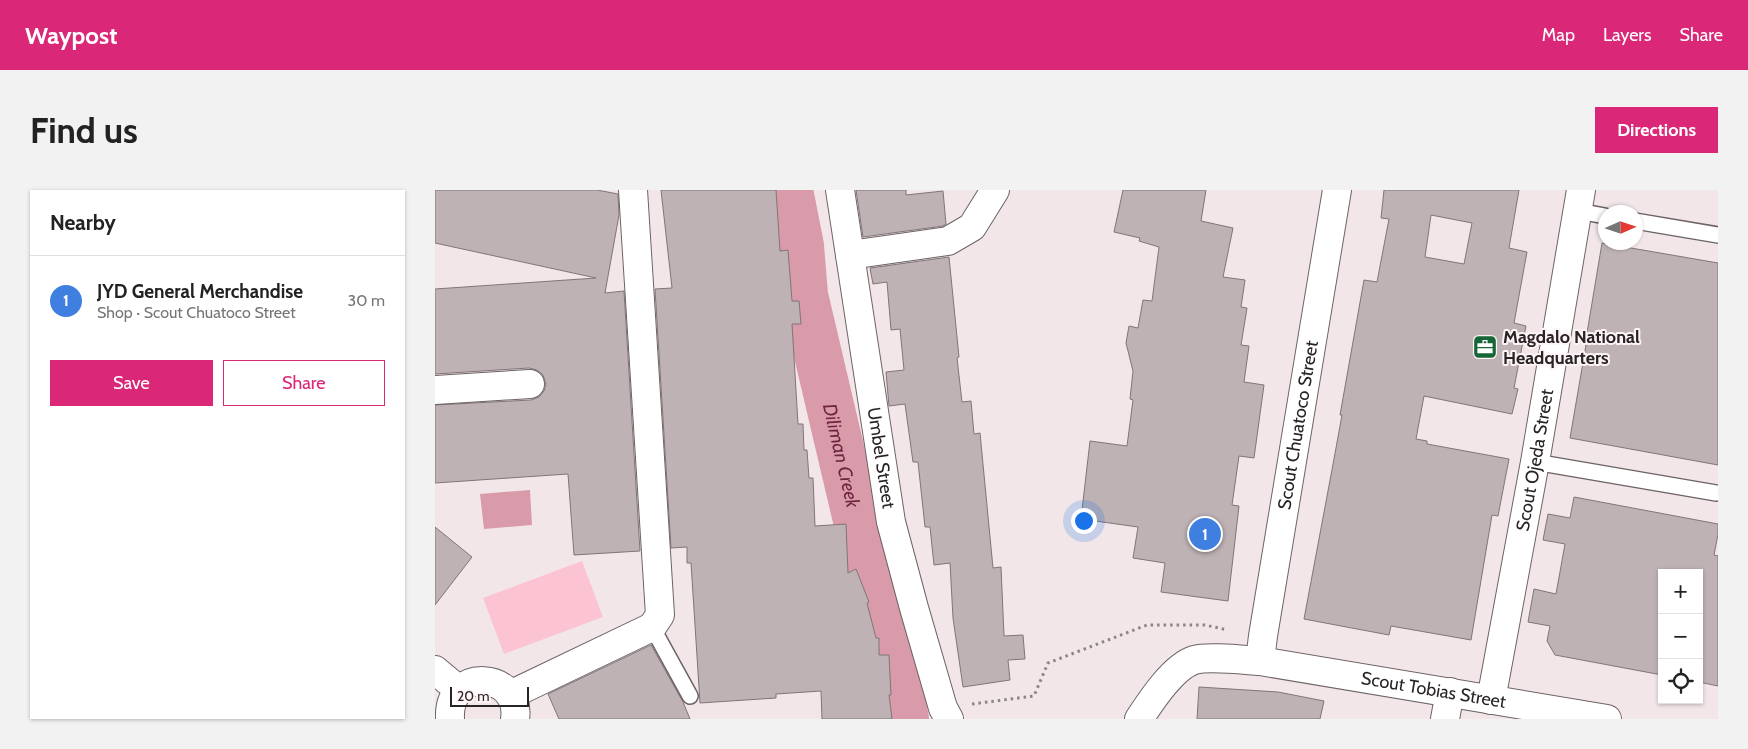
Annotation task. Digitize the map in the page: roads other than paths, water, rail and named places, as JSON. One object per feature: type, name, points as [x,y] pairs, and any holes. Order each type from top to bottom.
[{"type":"street","points":[[450,719],[453,699],[459,690],[467,684],[486,680],[495,683],[512,707],[652,627],[660,615],[633,190]]},
{"type":"street","name":"Umbel Street","points":[[840,190],[891,522],[916,617],[943,708],[949,719]]},
{"type":"street","points":[[850,255],[948,241],[972,227],[995,190]]},
{"type":"street","name":"Scout Chuatoco Street","points":[[1262,648],[1337,190]]},
{"type":"street","name":"Scout Ojeda Street","points":[[1491,700],[1535,462],[1579,201]]},
{"type":"street","points":[[435,390],[530,384]]},
{"type":"street","name":"Scout Tobias Street","points":[[1139,719],[1175,672],[1194,660],[1219,659],[1262,648],[1450,692],[1607,719]]},
{"type":"street","points":[[435,670],[459,690]]},
{"type":"street","points":[[1445,719],[1450,692]]},
{"type":"lane","points":[[1579,201],[1598,212]]},
{"type":"lane","points":[[1643,222],[1718,235]]},
{"type":"lane","points":[[1535,462],[1716,493]]},
{"type":"lane","points":[[652,627],[690,696]]},
{"type":"waterway","name":"Diliman Creek","points":[[789,190],[800,246],[804,295],[860,533],[887,620],[905,719]]},
{"type":"place","name":"Magdalo National Headquarters","points":[[1485,347]]},
{"type":"place","name":"JYD General Merchandise","points":[[1205,534]]}]
